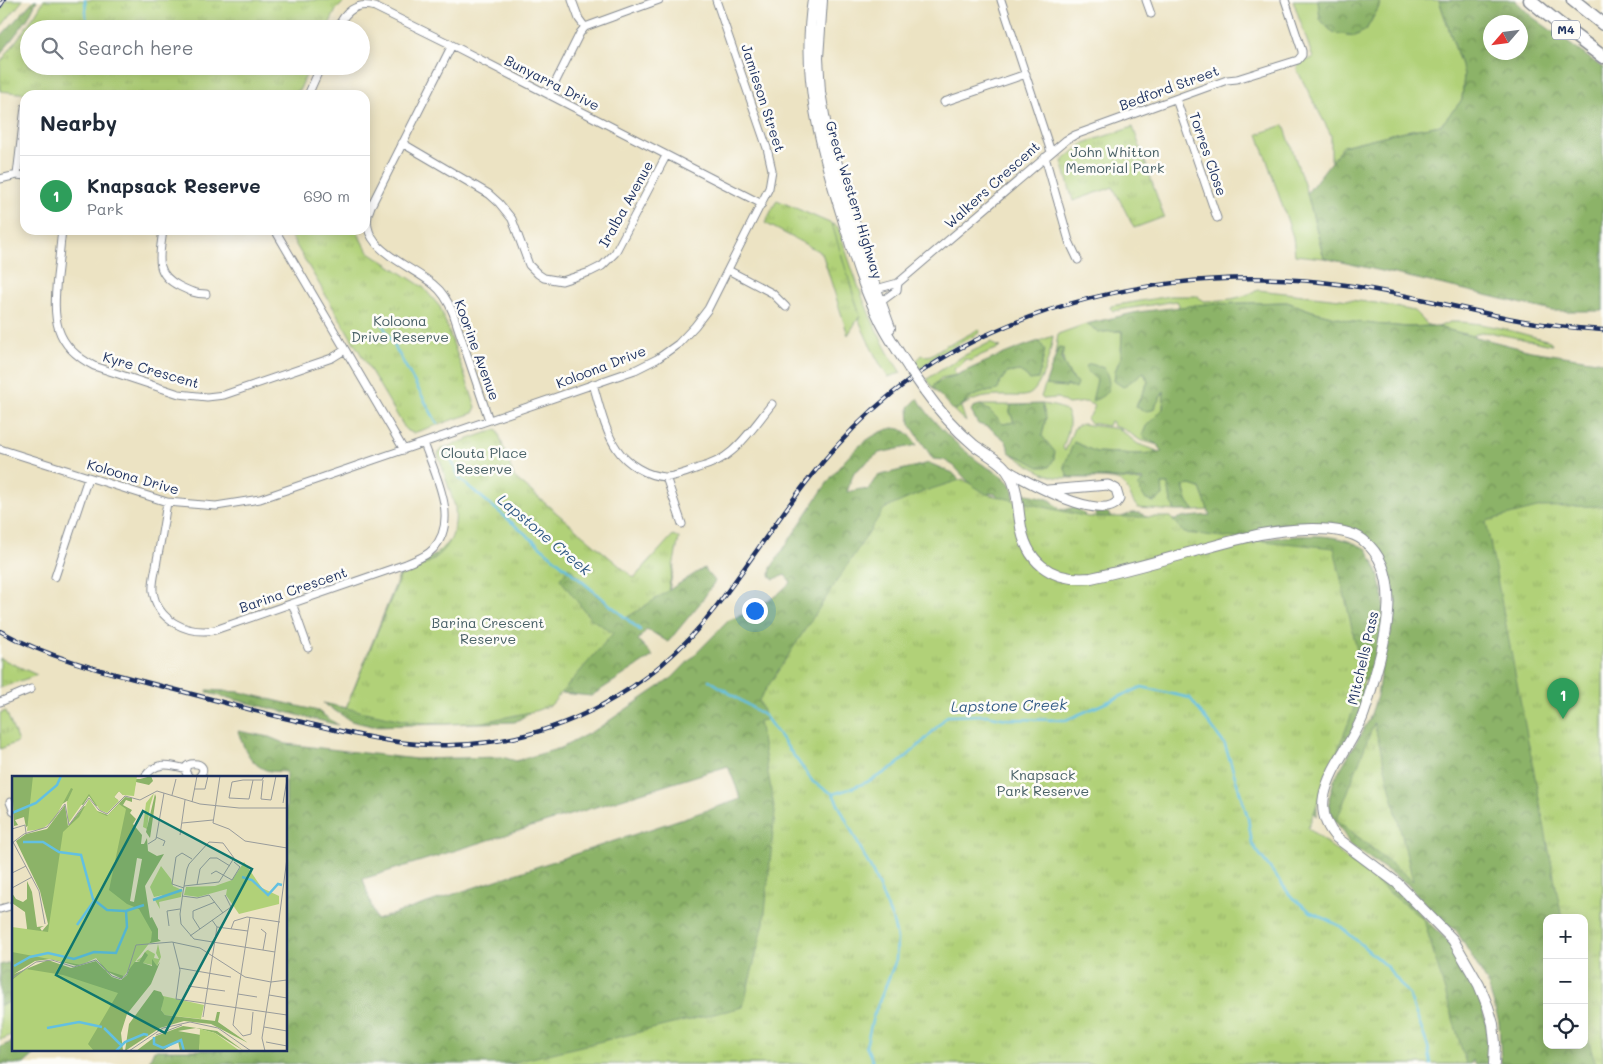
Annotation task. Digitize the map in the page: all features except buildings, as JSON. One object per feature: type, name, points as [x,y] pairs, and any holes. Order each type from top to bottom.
[{"type":"highway","name":"M4","points":[[1530,0],[1603,57]]},
{"type":"highway","name":"M4","points":[[1573,0],[1603,24]]},
{"type":"main road","name":"Great Western Highway","points":[[813,0],[810,33],[810,73],[817,126],[825,160],[853,250],[877,304],[887,333],[925,392],[962,434],[1004,467]]},
{"type":"main road","name":"Great Western Highway","points":[[822,0],[818,58],[823,115],[834,158],[876,289],[877,304]]},
{"type":"main road","name":"Mitchells Pass","points":[[1004,467],[1014,483],[1020,526],[1028,548],[1044,569],[1066,578],[1098,576],[1194,550],[1259,534],[1280,531],[1304,529],[1352,534],[1362,539],[1372,549],[1380,562],[1386,578],[1389,608],[1386,634],[1364,715],[1335,767],[1326,788],[1323,802],[1324,816],[1330,830],[1337,838],[1397,883],[1446,932],[1459,948],[1479,984],[1488,1007],[1493,1024],[1495,1043],[1494,1064]]},
{"type":"street","points":[[572,0],[579,19],[585,27]]},
{"type":"street","points":[[549,95],[580,33],[585,27],[659,0]]},
{"type":"street","name":"Jamieson Street","points":[[716,0],[771,162],[772,178],[762,204]]},
{"type":"street","name":"Walkers Crescent","points":[[876,289],[898,284],[1048,155],[1026,74],[1000,0]]},
{"type":"street","points":[[1146,0],[1151,14]]},
{"type":"street","name":"Bedford Street","points":[[1048,155],[1075,135],[1227,80],[1237,79],[1292,62],[1301,57],[1302,50],[1285,0]]},
{"type":"street","name":"Bunyarra Drive","points":[[342,20],[350,10],[362,6],[371,6],[452,45],[762,204]]},
{"type":"street","name":"Koorine Avenue","points":[[370,207],[452,45]]},
{"type":"street","points":[[944,102],[1026,74]]},
{"type":"street","points":[[310,90],[317,75]]},
{"type":"street","name":"Torres Close","points":[[1176,98],[1217,218]]},
{"type":"street","name":"Iralba Avenue","points":[[402,144],[494,198],[512,219],[529,265],[538,274],[557,281],[568,280],[597,269],[615,253],[666,156]]},
{"type":"street","points":[[17,175],[20,150]]},
{"type":"street","points":[[1048,155],[1069,240],[1078,260]]},
{"type":"street","points":[[0,179],[20,175]]},
{"type":"street","name":"Koloona Drive","points":[[0,449],[167,502],[216,506],[260,499],[592,384],[645,365],[663,355],[678,344],[702,318],[762,204]]},
{"type":"street","name":"Koorine Avenue","points":[[370,234],[380,249],[433,284],[446,300],[453,313],[489,420]]},
{"type":"street","name":"Kyre Crescent","points":[[61,235],[54,302],[56,322],[58,330],[69,348],[84,361],[94,366],[180,394],[192,397],[215,397],[230,394],[322,361],[346,350]]},
{"type":"street","points":[[162,235],[160,259],[161,269],[165,276],[171,282],[193,293],[206,294]]},
{"type":"street","points":[[278,235],[404,450]]},
{"type":"street","points":[[728,270],[772,293],[786,307]]},
{"type":"street","name":"Walkers Crescent","points":[[877,304],[896,290],[898,284]]},
{"type":"street","points":[[592,384],[612,442],[621,455],[637,468],[666,477],[704,467],[725,456],[739,444],[772,404]]},
{"type":"street","name":"Barina Crescent","points":[[167,502],[153,590],[157,604],[170,620],[188,630],[204,632],[215,630],[406,564],[419,559],[433,550],[443,534],[446,515],[443,498],[424,443]]},
{"type":"street","name":"Great Western Highway","points":[[1004,467],[1023,479],[1048,490],[1073,501],[1101,507],[1111,507],[1119,499],[1116,489],[1108,485],[1048,490]]},
{"type":"street","points":[[666,477],[682,524]]},
{"type":"street","points":[[55,577],[88,478]]},
{"type":"street","points":[[292,603],[308,648]]},
{"type":"street","points":[[0,702],[31,688]]},
{"type":"street","points":[[186,769],[191,763],[199,764],[202,771],[199,776]]},
{"type":"street","points":[[146,776],[152,769],[162,764],[170,764],[186,769]]},
{"type":"street","points":[[186,769],[188,776]]},
{"type":"street","points":[[10,802],[12,807]]},
{"type":"green space","points":[[7,0],[23,0],[0,28],[0,11]]},
{"type":"green space","points":[[34,0],[37,0],[26,20],[20,20],[20,29],[0,55],[0,37]]},
{"type":"green space","points":[[44,0],[346,0],[336,10],[331,20],[31,20]]},
{"type":"green space","points":[[1293,0],[1318,0],[1320,19],[1333,33],[1355,36],[1366,30],[1380,5],[1379,0],[1439,0],[1464,74],[1462,100],[1441,125],[1400,132],[1343,146],[1331,162],[1331,135],[1297,70],[1298,64],[1313,58]]},
{"type":"green space","points":[[1318,0],[1379,0],[1380,5],[1366,30],[1355,36],[1333,33],[1320,19]]},
{"type":"green space","points":[[1439,0],[1515,0],[1531,16],[1603,68],[1603,311],[1552,311],[1324,258],[1307,193],[1343,146],[1400,132],[1441,125],[1462,100],[1464,74]]},
{"type":"green space","points":[[20,36],[20,75],[306,75],[299,90],[20,90],[20,93],[0,91],[0,63]]},
{"type":"green space","points":[[1284,125],[1307,193],[1324,258],[1295,255],[1293,237],[1258,134]]},
{"type":"green space","name":"John Whitton Memorial Park","points":[[1133,127],[1164,217],[1134,228],[1113,187],[1073,201],[1062,161],[1084,143]]},
{"type":"green space","points":[[777,200],[832,224],[860,316],[848,335],[822,253],[765,223]]},
{"type":"green space","points":[[828,222],[838,227],[870,315],[885,347],[901,373],[888,377],[868,341],[852,302]]},
{"type":"green space","name":"Koloona Drive Reserve","points":[[290,235],[359,235],[369,252],[423,287],[440,307],[476,407],[473,413],[413,433],[406,430]]},
{"type":"green space","points":[[1258,290],[1376,303],[1414,311],[1428,325],[1433,326],[1407,327],[1354,322],[1287,302],[1206,304],[1178,308],[1179,304],[1176,301],[1113,311],[1110,308],[1111,306],[1170,296],[1197,296],[1204,301],[1225,300],[1244,296]]},
{"type":"green space","points":[[1287,302],[1354,322],[1407,327],[1433,326],[1531,351],[1603,362],[1603,1064],[1501,1064],[1499,1022],[1487,982],[1456,930],[1443,923],[1407,884],[1349,844],[1344,832],[1331,816],[1329,799],[1334,780],[1369,720],[1377,696],[1381,670],[1391,632],[1393,601],[1390,576],[1382,552],[1368,537],[1350,529],[1313,525],[1171,550],[1097,523],[1095,513],[1108,513],[1114,520],[1132,513],[1140,513],[1152,520],[1177,520],[1178,518],[1210,515],[1200,488],[1191,485],[1183,486],[1187,501],[1195,511],[1175,511],[1171,502],[1168,484],[1162,484],[1163,496],[1154,502],[1146,500],[1138,487],[1144,480],[1068,477],[1064,466],[1074,442],[1096,452],[1140,454],[1163,452],[1158,445],[1142,436],[1146,426],[1163,409],[1164,391],[1153,410],[1145,411],[1136,407],[1148,382],[1144,372],[1123,387],[1114,381],[1115,371],[1121,357],[1122,331],[1099,332],[1086,324],[1138,312],[1206,304]]},
{"type":"green space","points":[[1450,322],[1475,323],[1501,328],[1550,341],[1552,345],[1493,333],[1480,332],[1472,336],[1438,327]]},
{"type":"green space","points":[[1086,324],[1099,332],[1122,331],[1121,357],[1115,371],[1143,371],[1148,382],[1136,406],[1164,390],[1163,409],[1146,426],[1158,445],[1140,440],[1123,429],[1113,426],[1113,422],[1110,421],[1108,426],[1090,423],[1086,419],[1095,406],[1086,402],[1068,404],[1058,398],[1043,399],[1041,397],[1045,385],[1066,387],[1066,384],[1075,380],[1065,366],[1063,348],[1059,347],[1055,355],[1058,334]]},
{"type":"green space","points":[[979,329],[979,333],[936,356],[920,369],[915,362],[922,355],[931,355],[946,345]]},
{"type":"green space","points":[[1053,336],[1042,378],[1033,392],[1024,396],[992,396],[973,400],[961,407],[966,422],[954,411],[974,396],[997,390],[1007,373],[1020,371],[1030,380],[1042,362],[1043,352],[1039,341]]},
{"type":"green space","points":[[1039,341],[1045,350],[1038,379],[1030,380],[1020,371],[1007,373],[1000,382],[998,390],[974,396],[954,411],[932,387],[943,379],[955,376],[1008,352]]},
{"type":"green space","points":[[991,342],[1001,347],[971,361],[965,359],[962,364],[955,368],[956,375],[941,378],[932,387],[927,379],[963,356]]},
{"type":"green space","points":[[1059,347],[1063,348],[1062,360],[1077,384],[1075,389],[1067,385],[1066,387],[1045,385]]},
{"type":"green space","points":[[1091,364],[1104,368],[1109,384],[1103,396],[1092,401],[1097,380],[1086,370],[1086,366]]},
{"type":"green space","points":[[918,398],[937,424],[954,441],[1010,484],[1013,493],[1013,511],[996,494],[989,493],[988,503],[954,466],[944,460],[933,459],[910,424],[909,407]]},
{"type":"green space","points":[[1042,404],[1061,408],[1067,413],[1069,422],[1063,448],[1065,451],[1074,428],[1082,424],[1119,429],[1138,444],[1163,453],[1096,452],[1074,442],[1068,477],[1102,477],[1169,484],[1171,502],[1175,511],[1138,508],[1126,487],[1116,480],[1055,477],[1037,470],[1011,453],[1023,458],[1039,440],[1045,421]]},
{"type":"green space","points":[[1042,404],[1046,418],[1042,436],[1055,452],[1054,459],[1049,467],[1039,467],[1010,453],[1006,441],[990,428],[978,424],[971,411],[973,407],[980,405],[990,411],[1003,424],[1014,422],[1010,412],[1011,405]]},
{"type":"green space","points":[[980,405],[1011,405],[1010,412],[1014,422],[1003,424],[990,411]]},
{"type":"green space","name":"Knapsack Park Reserve","points":[[893,428],[905,431],[917,445],[879,453],[854,472],[847,492],[861,489],[868,490],[877,476],[929,463],[953,473],[1001,527],[1238,544],[1277,538],[1320,536],[1345,540],[1367,549],[1380,579],[1383,599],[1383,623],[1379,648],[1368,680],[1291,688],[1367,686],[1365,701],[1360,715],[1318,795],[1317,816],[1296,791],[1306,842],[1368,868],[1400,891],[1451,944],[1477,989],[1489,1033],[1489,1064],[1475,1064],[1472,1060],[1471,1064],[148,1064],[153,1052],[288,1052],[288,776],[286,776],[286,772],[263,769],[253,761],[245,750],[238,731],[269,737],[286,744],[416,759],[502,757],[516,761],[561,748],[597,729],[672,678],[729,620],[745,614],[777,595],[791,582],[785,575],[774,579],[770,576],[771,568],[833,475],[843,462],[866,441],[879,433]],"holes":[[[728,766],[741,799],[376,920],[363,879]]]},
{"type":"green space","name":"Barina Crescent Reserve","points":[[497,429],[514,477],[634,578],[673,535],[679,538],[668,591],[626,618],[596,595],[569,567],[560,579],[590,618],[613,633],[551,705],[535,711],[483,722],[445,724],[412,722],[346,708],[401,575],[434,559],[449,543],[453,533],[455,507],[438,454],[441,449]]},
{"type":"green space","name":"Knapsack Park Reserve","points":[[963,479],[986,494],[1088,517],[1170,517],[1184,533],[1334,548],[1364,682],[1308,828],[1424,920],[1466,1064],[507,1064],[743,1007],[764,923],[775,812],[759,721],[766,720],[759,700],[884,509],[925,491]]},
{"type":"green space","points":[[1191,485],[1200,488],[1209,510],[1195,511],[1187,501],[1183,486]]},
{"type":"green space","points":[[1021,493],[1048,499],[1061,509],[1077,508],[1085,515],[1079,519],[1025,513]]},
{"type":"green space","points":[[1603,506],[1603,1064],[1596,1064],[1588,1039],[1588,914],[1561,914],[1486,521],[1541,507]]},
{"type":"green space","name":"Barina Crescent Reserve","points":[[465,528],[634,578],[655,555],[674,565],[669,590],[704,568],[715,581],[701,602],[668,642],[647,629],[638,640],[653,656],[591,696],[552,692],[533,711],[515,722],[372,726],[351,721],[323,703],[346,708],[401,571],[435,555]]},
{"type":"green space","points":[[0,658],[37,675],[0,688]]},
{"type":"green space","points":[[207,690],[240,692],[318,711],[338,725],[208,693]]},
{"type":"green space","points":[[6,711],[18,742],[0,749],[0,713]]},
{"type":"green space","points":[[1374,723],[1413,881],[1337,820]]},
{"type":"green space","points":[[12,962],[12,1002],[0,1005],[0,965]]},
{"type":"green space","points":[[12,1002],[12,1035],[0,1040],[0,1005]]},
{"type":"green space","points":[[12,1042],[12,1052],[37,1052],[24,1064],[0,1064],[0,1047]]},
{"type":"waterway","name":"Lapstone Creek","points":[[85,0],[86,20]]},
{"type":"waterway","name":"Lapstone Creek","points":[[380,320],[437,423]]},
{"type":"waterway","name":"Lapstone Creek","points":[[446,448],[460,479],[640,630]]},
{"type":"waterway","name":"Lapstone Creek","points":[[709,680],[765,716],[813,782],[833,794],[868,782],[883,774],[909,755],[947,716],[986,715],[1007,719],[1066,720],[1142,687],[1190,698],[1225,745],[1248,818],[1252,844],[1290,895],[1311,912],[1340,926],[1388,968],[1409,995],[1428,1047],[1431,1064]]},
{"type":"waterway","points":[[833,794],[873,873],[893,921],[897,939],[896,960],[873,1017],[866,1046],[874,1064]]},
{"type":"railway","points":[[0,6],[4,0]]},
{"type":"railway","points":[[0,631],[45,652],[92,668],[266,714],[352,734],[412,744],[453,745],[492,742],[529,734],[565,722],[599,706],[632,687],[662,664],[690,638],[715,608],[802,487],[834,449],[872,411],[914,377],[960,348],[1009,325],[1049,310],[1090,298],[1132,289],[1217,279],[1260,278],[1303,280],[1367,288],[1524,321],[1603,330]]},
{"type":"place","name":"Knapsack Reserve","points":[[1563,719]]},
{"type":"park label","name":"Clouta Place Reserve","points":[[484,462]]}]
